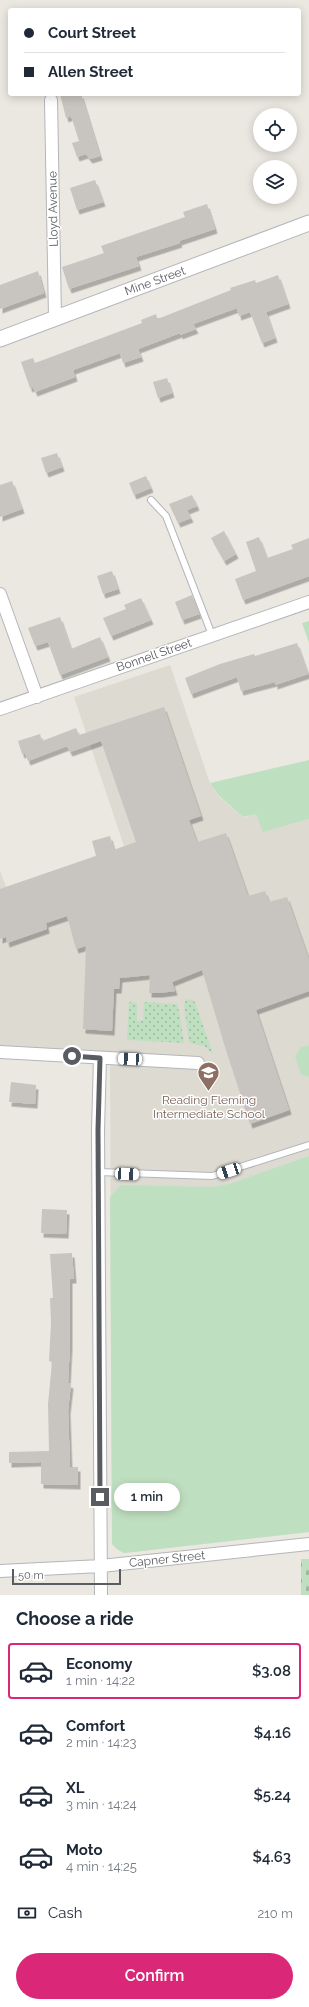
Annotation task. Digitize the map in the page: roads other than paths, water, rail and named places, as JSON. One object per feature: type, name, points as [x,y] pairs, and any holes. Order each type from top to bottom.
[{"type":"street","name":"Lloyd Avenue","points":[[51,100],[55,318]]},
{"type":"street","name":"Mine Street","points":[[0,339],[309,223]]},
{"type":"street","points":[[0,594],[37,697]]},
{"type":"street","name":"Bonnell Street","points":[[0,709],[309,602]]},
{"type":"street","points":[[0,1052],[198,1063]]},
{"type":"street","points":[[100,1058],[98,1172],[101,1595]]},
{"type":"street","name":"Capner Street","points":[[0,1571],[101,1566],[309,1544]]},
{"type":"lane","points":[[151,500],[166,516],[212,635]]},
{"type":"lane","points":[[98,1172],[212,1176],[309,1145]]},
{"type":"place","name":"Reading Fleming Intermediate School","points":[[209,1092]]}]
